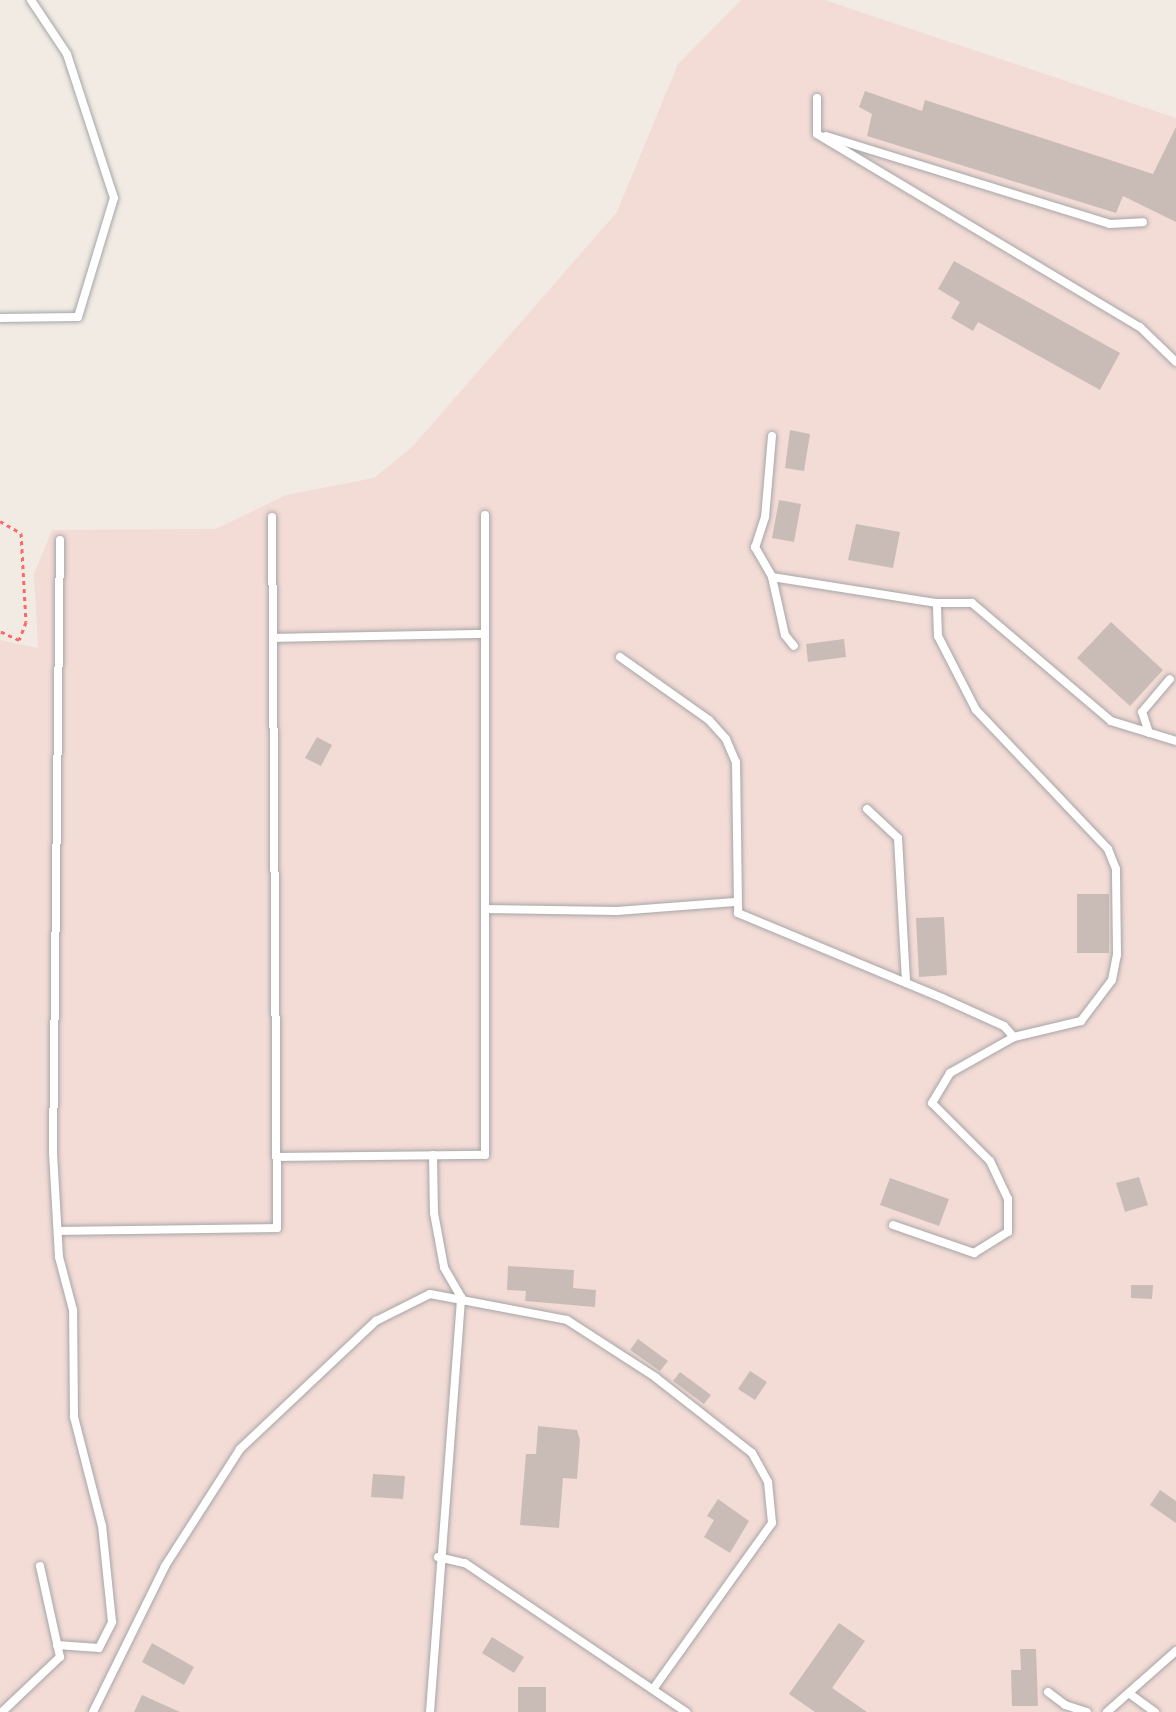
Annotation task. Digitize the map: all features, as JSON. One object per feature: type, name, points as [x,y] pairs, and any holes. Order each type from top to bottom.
[{"type":"lane","points":[[0,318],[78,317],[114,198],[67,54],[31,0]]},
{"type":"lane","points":[[817,98],[817,134]]},
{"type":"lane","points":[[817,134],[1110,224],[1143,222]]},
{"type":"lane","points":[[817,134],[1140,327],[1176,362]]},
{"type":"lane","points":[[772,436],[765,517],[755,547],[772,577],[785,635],[794,646]]},
{"type":"lane","points":[[277,1157],[485,1155],[485,515]]},
{"type":"lane","points":[[58,1231],[277,1228],[272,517]]},
{"type":"lane","points":[[57,1645],[99,1648],[112,1622],[102,1526],[74,1417],[73,1310],[58,1231],[53,1153],[60,540]]},
{"type":"lane","points":[[772,577],[937,603],[950,600],[981,608],[1111,721],[1176,741]]},
{"type":"lane","points":[[893,1225],[974,1253],[1008,1232],[1008,1199],[990,1161],[932,1103],[950,1073],[1014,1037],[1081,1021],[1112,980],[1117,955],[1116,869],[1094,830],[976,710],[938,636],[937,603]]},
{"type":"lane","points":[[273,638],[485,634]]},
{"type":"lane","points":[[620,657],[709,720],[726,739],[736,762],[735,902],[738,913],[1004,1026],[1014,1037]]},
{"type":"lane","points":[[1149,733],[1142,712],[1170,679]]},
{"type":"lane","points":[[867,809],[898,838],[906,983]]},
{"type":"lane","points":[[485,909],[617,911],[735,902]]},
{"type":"lane","points":[[430,1712],[438,1557],[461,1297],[444,1267],[434,1213],[433,1155]]},
{"type":"lane","points":[[93,1712],[165,1566],[240,1449],[376,1321],[430,1294],[461,1297],[567,1320],[655,1377],[752,1453],[768,1482],[772,1523],[653,1689]]},
{"type":"lane","points":[[438,1557],[465,1563],[686,1712]]},
{"type":"lane","points":[[2,1712],[60,1657],[40,1566]]},
{"type":"lane","points":[[1107,1712],[1176,1651]]},
{"type":"lane","points":[[1048,1692],[1065,1705],[1087,1712]]},
{"type":"lane","points":[[1130,1694],[1155,1712]]},
{"type":"path","points":[[0,521],[21,533],[26,622],[19,640],[0,631]]},
{"type":"shaded area","points":[[741,0],[825,0],[1176,118],[1176,1712],[0,1712],[0,640],[38,648],[34,574],[52,530],[216,529],[286,495],[374,478],[413,446],[617,212],[678,64]]},
{"type":"building","points":[[865,91],[922,111],[925,100],[1153,174],[1176,127],[1176,222],[1123,196],[1116,213],[867,136],[872,114],[859,107]]},
{"type":"building","points":[[954,261],[1120,353],[1100,390],[978,322],[973,331],[951,318],[960,302],[938,289]]},
{"type":"building","points":[[790,430],[810,434],[804,471],[785,468]]},
{"type":"building","points":[[779,500],[801,504],[794,542],[772,538]]},
{"type":"building","points":[[856,524],[900,532],[893,568],[848,560]]},
{"type":"building","points":[[1111,622],[1163,670],[1130,706],[1077,658]]},
{"type":"building","points":[[844,639],[846,657],[808,662],[806,644]]},
{"type":"building","points":[[317,737],[332,745],[321,766],[305,758]]},
{"type":"building","points":[[1077,894],[1109,894],[1109,953],[1077,953]]},
{"type":"building","points":[[944,917],[947,975],[919,977],[916,918]]},
{"type":"building","points":[[1139,1177],[1148,1205],[1125,1212],[1116,1183]]},
{"type":"building","points":[[890,1178],[949,1199],[939,1226],[880,1205]]},
{"type":"building","points":[[508,1266],[574,1270],[573,1288],[596,1290],[595,1307],[525,1301],[526,1291],[507,1290]]},
{"type":"building","points":[[1131,1285],[1153,1285],[1152,1299],[1131,1298]]},
{"type":"building","points":[[638,1339],[668,1361],[660,1371],[630,1350]]},
{"type":"building","points":[[750,1371],[767,1382],[755,1400],[738,1389]]},
{"type":"building","points":[[680,1372],[711,1395],[704,1404],[673,1381]]},
{"type":"building","points":[[538,1426],[577,1430],[580,1440],[577,1479],[563,1478],[559,1528],[520,1525],[526,1454],[536,1454]]},
{"type":"building","points":[[373,1474],[405,1476],[403,1499],[371,1497]]},
{"type":"building","points":[[1160,1490],[1176,1501],[1176,1523],[1150,1505]]},
{"type":"building","points":[[718,1499],[749,1521],[730,1553],[704,1537],[714,1520],[707,1516]]},
{"type":"building","points":[[839,1623],[865,1641],[832,1688],[867,1712],[815,1712],[789,1694]]},
{"type":"building","points":[[492,1637],[524,1657],[514,1673],[482,1653]]},
{"type":"building","points":[[152,1643],[194,1667],[184,1685],[142,1662]]},
{"type":"building","points":[[1020,1649],[1036,1649],[1038,1706],[1012,1706],[1011,1670],[1021,1670]]},
{"type":"building","points":[[518,1687],[546,1687],[546,1712],[518,1712]]},
{"type":"building","points":[[142,1695],[180,1712],[134,1712]]}]
